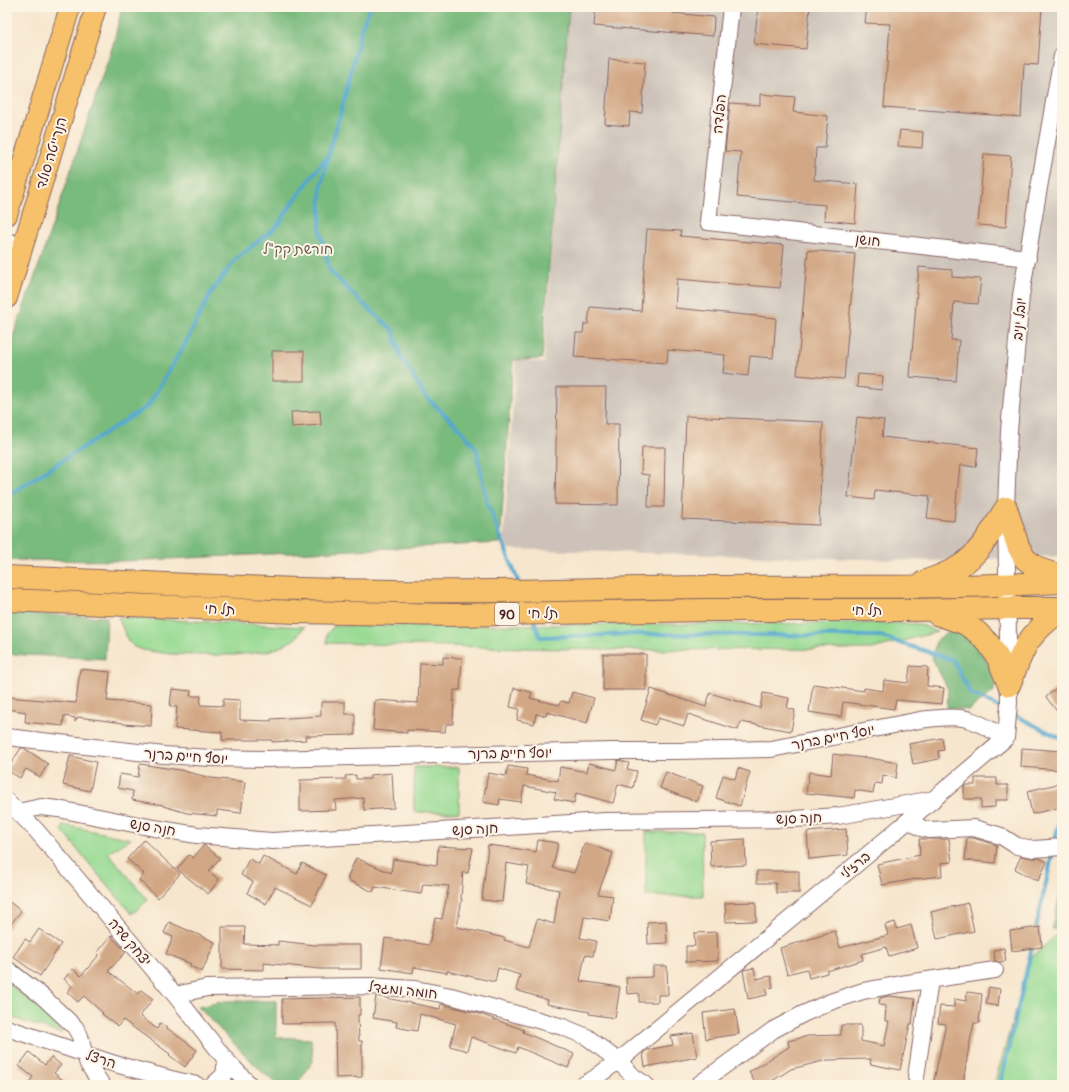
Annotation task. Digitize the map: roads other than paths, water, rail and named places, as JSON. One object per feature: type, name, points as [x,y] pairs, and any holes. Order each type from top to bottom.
[{"type":"highway","points":[[1006,508],[1018,546],[1025,559],[1039,569],[1062,577]]},
{"type":"highway","points":[[912,587],[961,566],[978,552],[1006,508]]},
{"type":"highway","name":"תל חי","points":[[7,577],[297,589],[454,592],[707,587],[912,587],[1008,585]]},
{"type":"highway","name":"90","points":[[1008,585],[1062,582]]},
{"type":"highway","name":"תל חי","points":[[7,600],[296,612],[454,615],[707,610],[923,610],[1008,608]]},
{"type":"highway","name":"90","points":[[1008,608],[1062,609]]},
{"type":"highway","points":[[1009,685],[1020,657],[1028,642],[1049,619],[1062,609]]},
{"type":"highway","points":[[923,610],[964,623],[977,632],[989,644],[998,658],[1009,685]]},
{"type":"main road","name":"הנרייטה סולד","points":[[7,298],[15,244],[96,7]]},
{"type":"main road","name":"הנרייטה סולד","points":[[8,206],[68,10]]},
{"type":"street","name":"הפלדה","points":[[708,222],[730,7]]},
{"type":"street","name":"יובל יניב","points":[[1008,585],[1006,508],[1009,431],[1021,296],[1062,56]]},
{"type":"street","name":"חושן","points":[[708,222],[1028,258]]},
{"type":"street","points":[[1006,738],[1009,703],[1008,585]]},
{"type":"street","name":"יוסף חיים ברנר","points":[[7,738],[148,754],[211,758],[265,759],[612,750],[676,751],[771,749],[920,720],[945,717],[968,719],[1006,738]]},
{"type":"street","name":"ברזילי","points":[[583,1085],[595,1078],[618,1060],[935,799],[1006,738]]},
{"type":"street","name":"חנה סנש","points":[[12,807],[41,807],[58,809],[197,835],[272,841],[605,821],[794,819],[838,816],[935,799]]},
{"type":"street","name":"יצחק שדה","points":[[12,807],[36,830],[175,995],[226,1060],[250,1085]]},
{"type":"street","points":[[909,820],[921,828],[929,830],[974,828],[1001,836],[1017,846],[1034,849],[1062,847]]},
{"type":"street","points":[[7,969],[42,996],[75,1027],[80,1036],[88,1064],[102,1085]]},
{"type":"street","points":[[698,1085],[773,1030],[830,1002],[864,992],[901,984],[995,970]]},
{"type":"street","points":[[916,1077],[930,980]]},
{"type":"street","name":"חומה ומגדל","points":[[175,995],[207,988],[369,986],[415,989],[451,996],[563,1027],[587,1037],[618,1060],[634,1076],[646,1085]]},
{"type":"street","name":"הרצל","points":[[7,1028],[115,1064],[197,1085]]},
{"type":"street","points":[[213,1085],[224,1075],[226,1060]]},
{"type":"waterway","points":[[330,150],[362,26],[370,7]]},
{"type":"waterway","points":[[330,148],[321,187],[320,231],[330,271],[361,302],[393,330],[401,357],[425,396],[460,429],[476,448],[487,502],[519,584]]},
{"type":"waterway","points":[[7,496],[148,406],[186,342],[210,294],[235,260],[277,226],[327,156]]},
{"type":"waterway","points":[[534,620],[540,637],[638,634],[879,636],[953,660],[970,693],[1004,710]]},
{"type":"waterway","points":[[1012,714],[1062,739]]},
{"type":"waterway","points":[[1054,845],[1062,808]]},
{"type":"waterway","points":[[1035,933],[1053,851]]},
{"type":"waterway","points":[[1000,1085],[1033,943]]},
{"type":"park label","name":"חורשת קק\"ל","points":[[298,249]]}]
